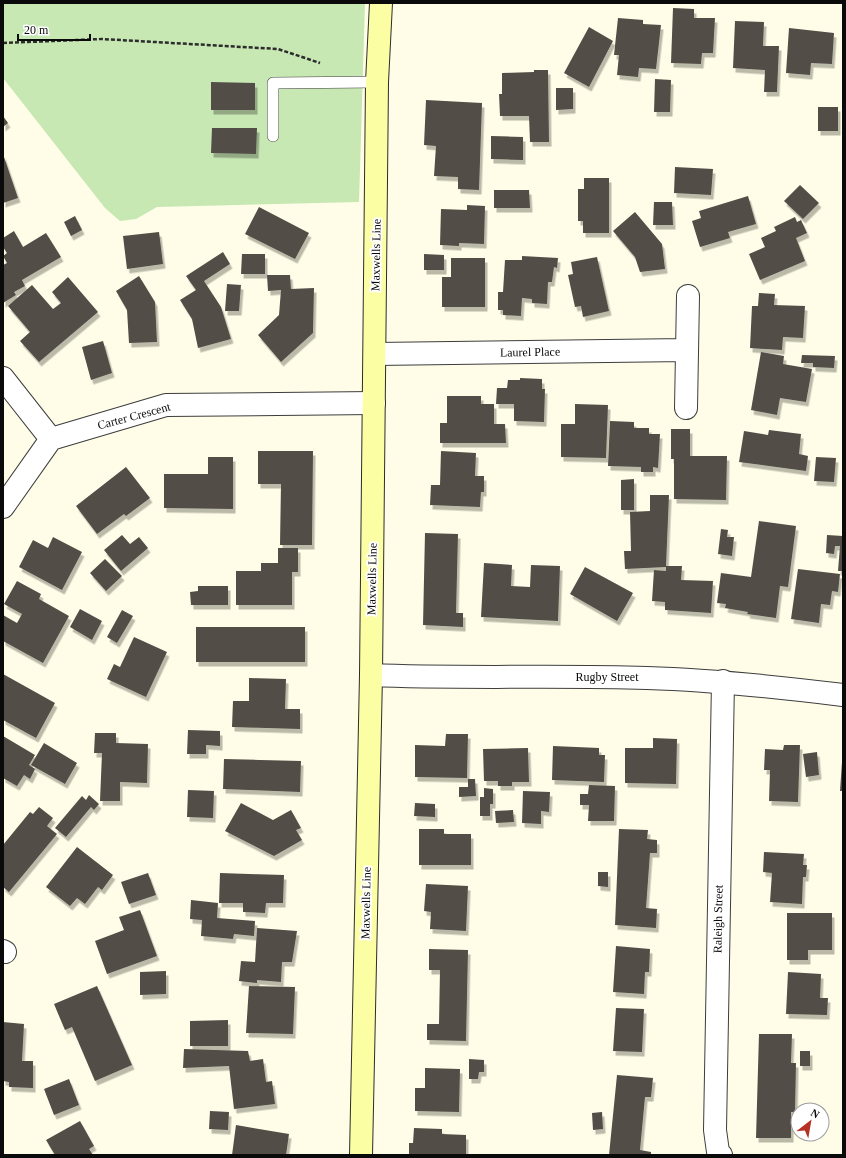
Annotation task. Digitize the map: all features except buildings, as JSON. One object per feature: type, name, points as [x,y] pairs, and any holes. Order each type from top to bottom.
[{"type":"main road","name":"Maxwells Line","points":[[361,1155],[375,354],[377,82],[381,3]]},
{"type":"street","points":[[686,408],[688,296]]},
{"type":"street","name":"Laurel Place","points":[[375,354],[686,350]]},
{"type":"street","points":[[3,378],[51,439],[3,507]]},
{"type":"street","name":"Carter Crescent","points":[[51,439],[166,405],[374,403]]},
{"type":"street","name":"Rugby Street","points":[[370,675],[413,677],[646,678],[723,681],[843,695]]},
{"type":"street","name":"Raleigh Street","points":[[721,1155],[718,1152],[715,1130],[723,681]]},
{"type":"lane","points":[[273,136],[273,83],[377,82]]},
{"type":"path","points":[[3,44],[102,39],[278,49],[327,65]]},
{"type":"green space","points":[[3,3],[365,3],[359,202],[157,207],[136,219],[120,221],[105,208],[3,78]]}]
